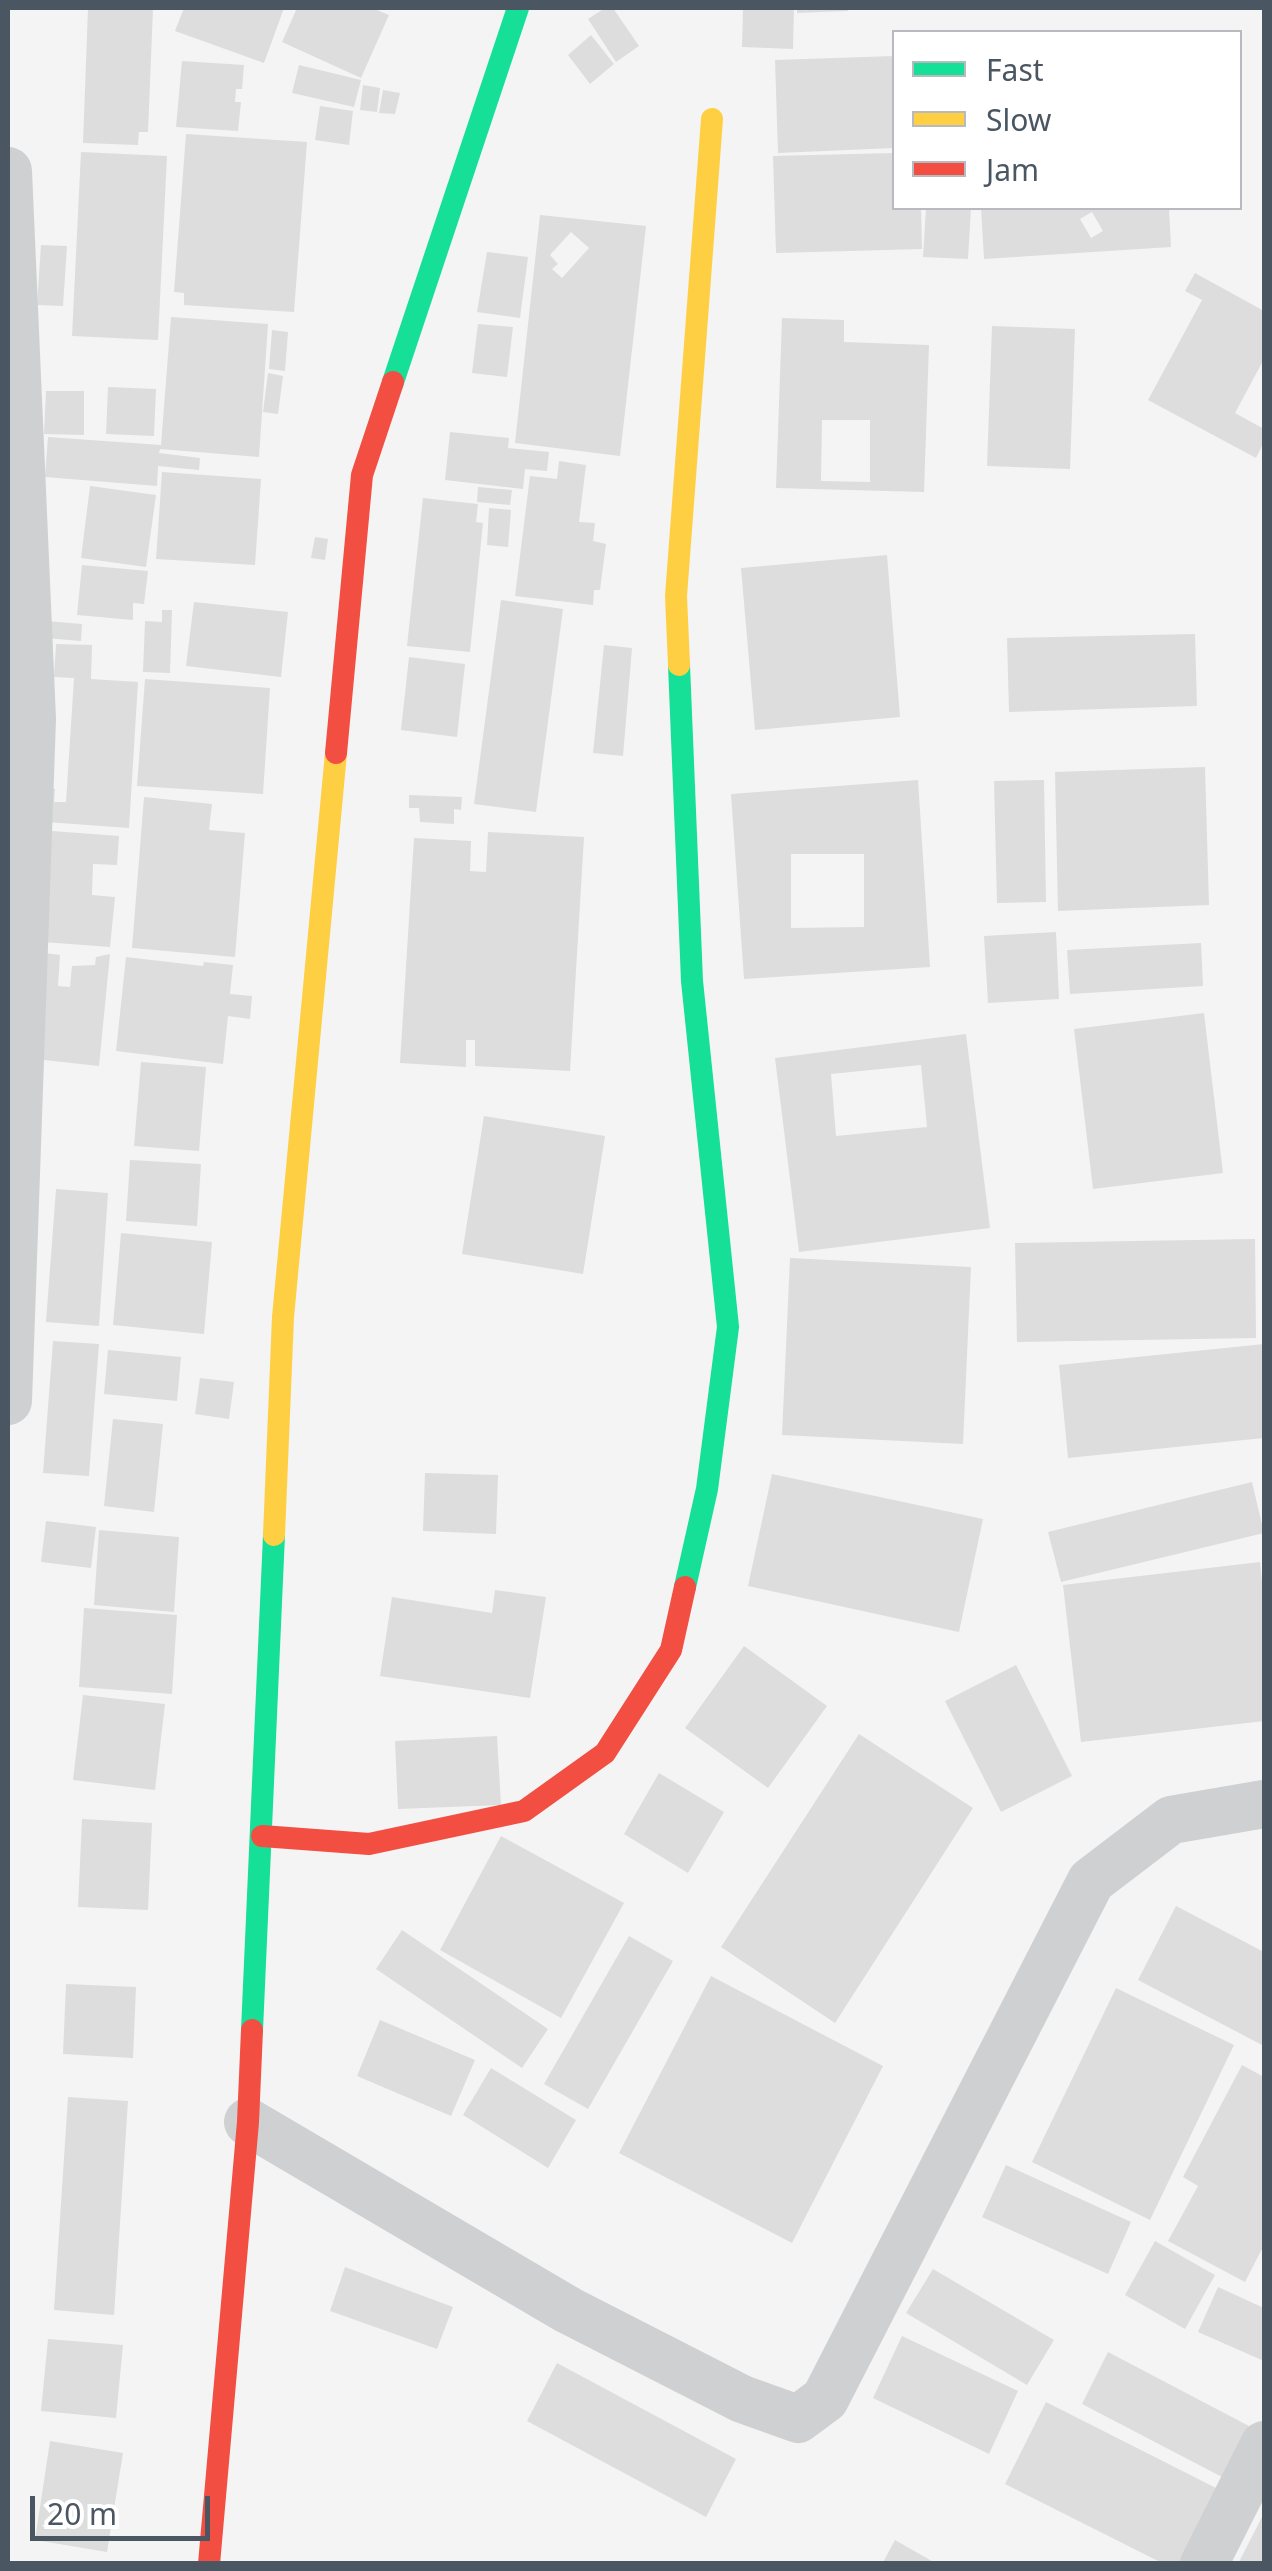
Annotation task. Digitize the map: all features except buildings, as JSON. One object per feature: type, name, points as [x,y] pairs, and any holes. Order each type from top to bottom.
[{"type":"street","points":[[209,2564],[248,2122],[283,1317],[362,475],[518,8]]},
{"type":"street","points":[[262,1836],[369,1844],[524,1810],[605,1752],[671,1650],[707,1489],[728,1327],[692,981],[676,596],[712,118]]},
{"type":"street","points":[[8,171],[32,719],[8,1401]]},
{"type":"street","points":[[248,2122],[568,2310],[742,2399],[798,2419],[825,2400],[1091,1881],[1171,1820],[1264,1804]]},
{"type":"street","points":[[1204,2564],[1264,2445]]},
{"type":"traffic: fast","points":[[393,382],[518,8]]},
{"type":"traffic: fast","points":[[679,665],[692,981],[728,1327],[707,1489],[685,1587]]},
{"type":"traffic: fast","points":[[252,2030],[274,1535]]},
{"type":"traffic: slow","points":[[679,665],[676,596],[712,119]]},
{"type":"traffic: slow","points":[[274,1535],[283,1317],[336,753]]},
{"type":"traffic: jam","points":[[336,753],[362,475],[393,382]]},
{"type":"traffic: jam","points":[[262,1836],[369,1844],[524,1811],[605,1753],[671,1650],[685,1587]]},
{"type":"traffic: jam","points":[[209,2564],[248,2122],[252,2030]]}]
